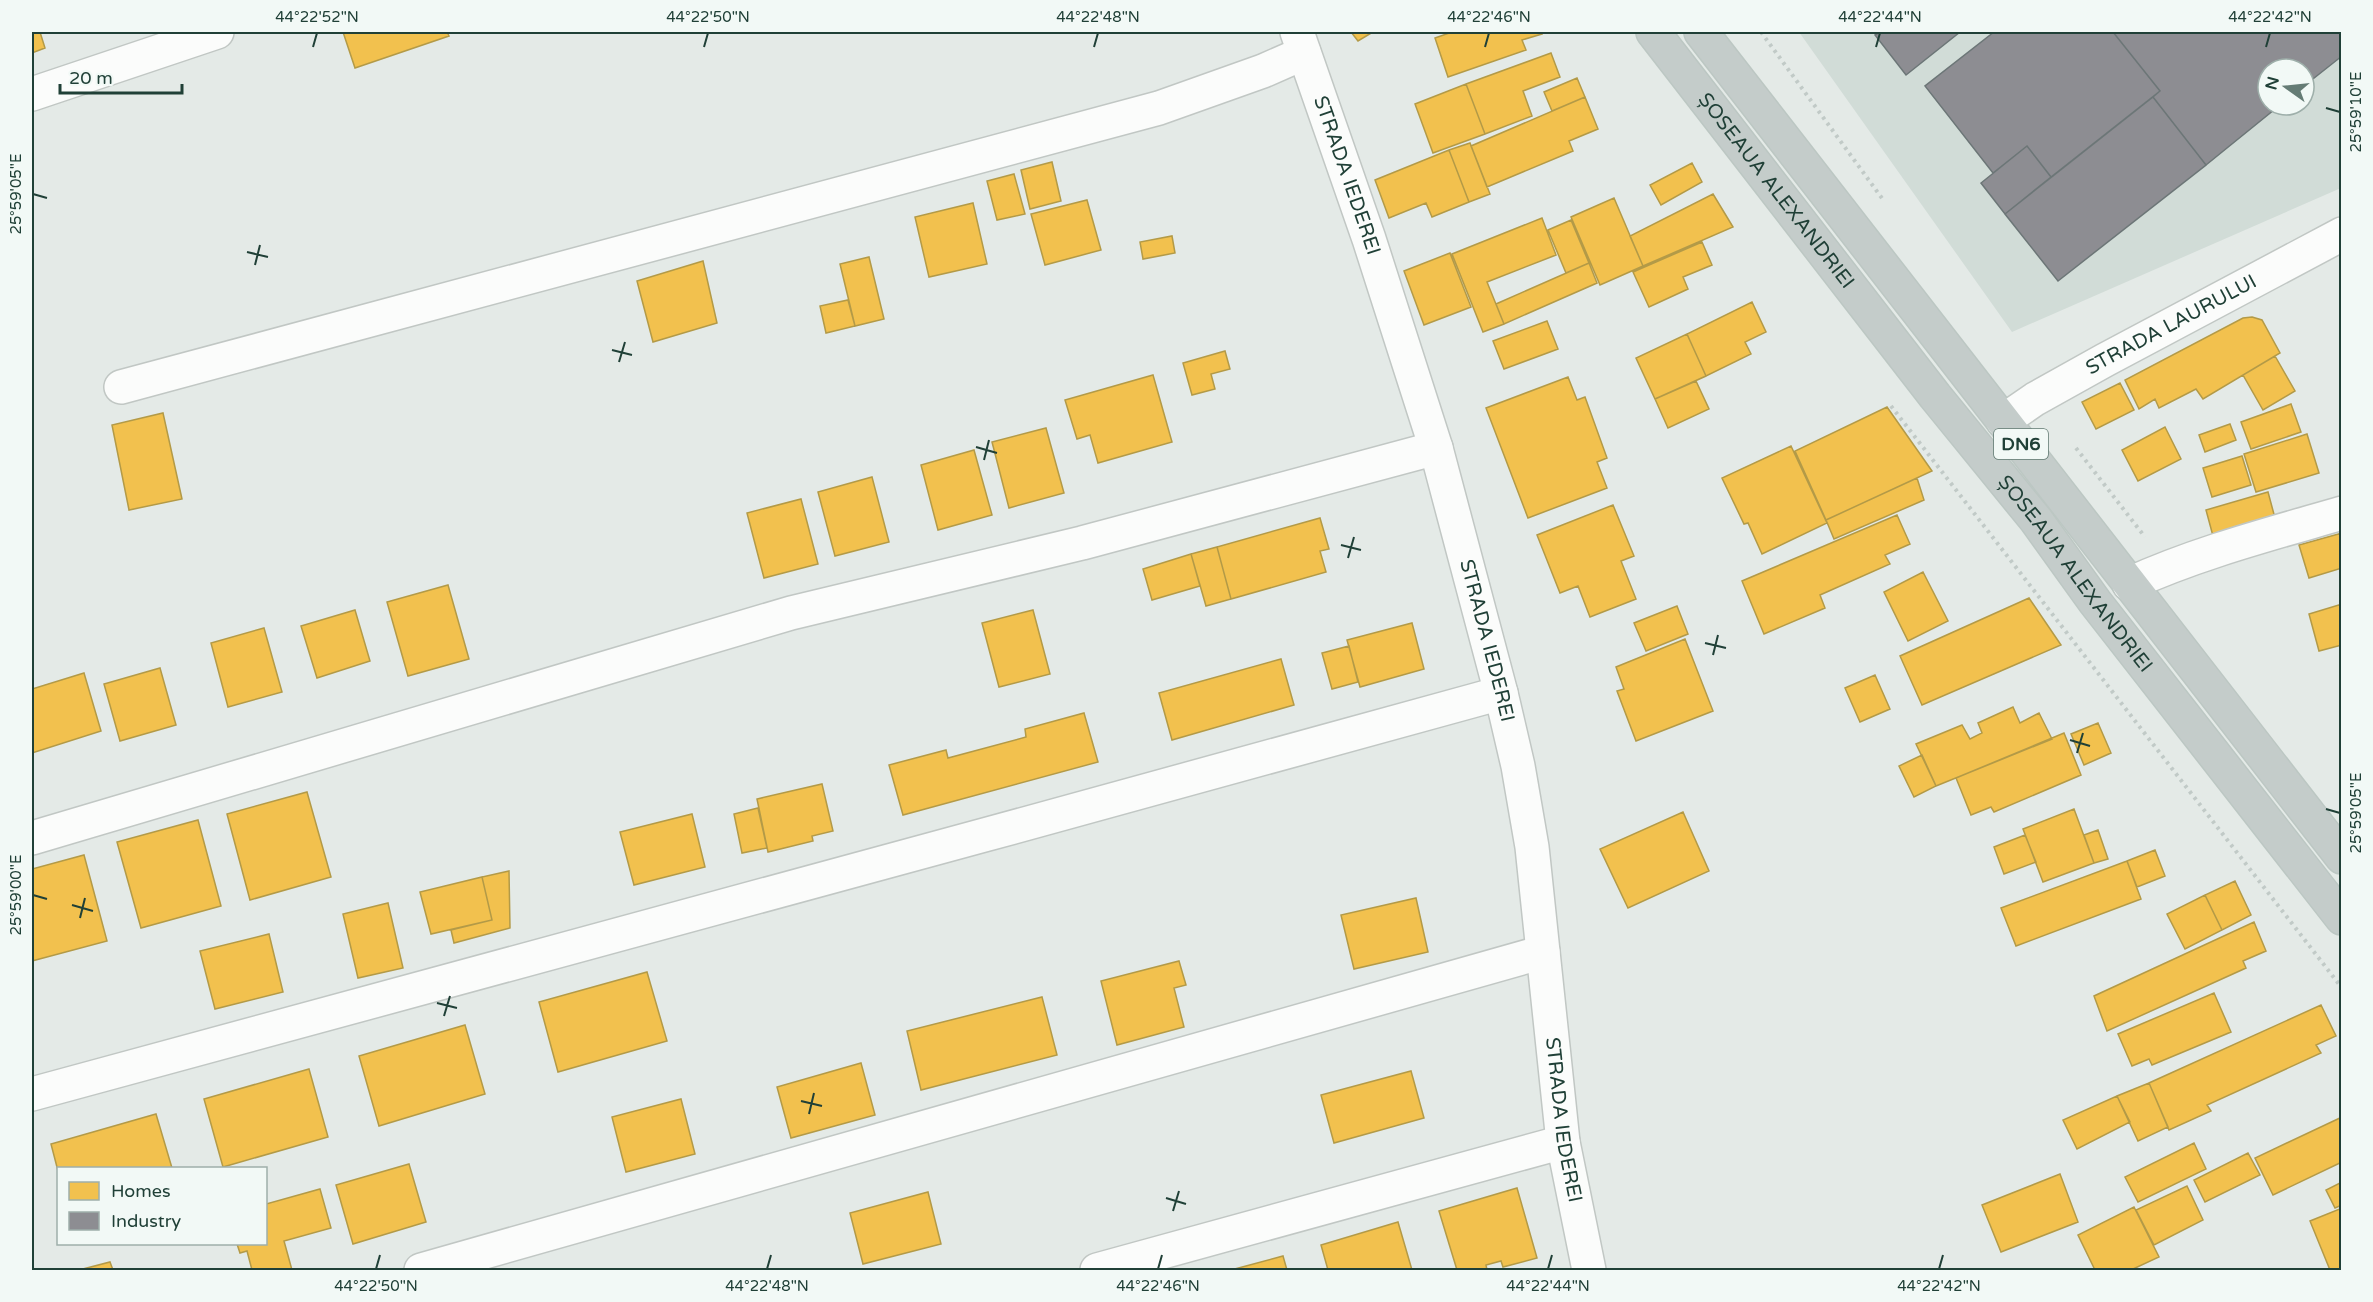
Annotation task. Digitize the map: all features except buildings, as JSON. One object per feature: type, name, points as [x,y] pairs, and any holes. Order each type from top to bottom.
[{"type":"highway","name":"ȘOSEAUA ALEXANDRIEI","points":[[1653,32],[1935,396],[2036,520],[2095,602],[2342,918]]},
{"type":"highway","name":"ȘOSEAUA ALEXANDRIEI","points":[[1701,32],[2342,857]]},
{"type":"street","points":[[32,94],[217,32]]},
{"type":"street","points":[[121,387],[1159,108],[1263,71],[1300,42]]},
{"type":"street","name":"STRADA IEDEREI","points":[[1300,42],[1369,239],[1437,448],[1501,693],[1518,766],[1532,847],[1563,1142],[1589,1270]]},
{"type":"street","name":"STRADA LAURULUI","points":[[2003,421],[2035,399],[2105,360],[2342,234]]},
{"type":"street","points":[[32,838],[791,613],[1082,543],[1437,448]]},
{"type":"street","points":[[2129,584],[2168,566],[2342,513]]},
{"type":"street","points":[[32,1094],[613,934],[1018,827],[1501,693]]},
{"type":"street","points":[[421,1270],[1543,952]]},
{"type":"street","points":[[1097,1270],[1563,1142]]},
{"type":"path","points":[[1761,32],[1885,202]]},
{"type":"shaded area","points":[[1799,32],[2341,32],[2341,188],[2012,332]]}]
